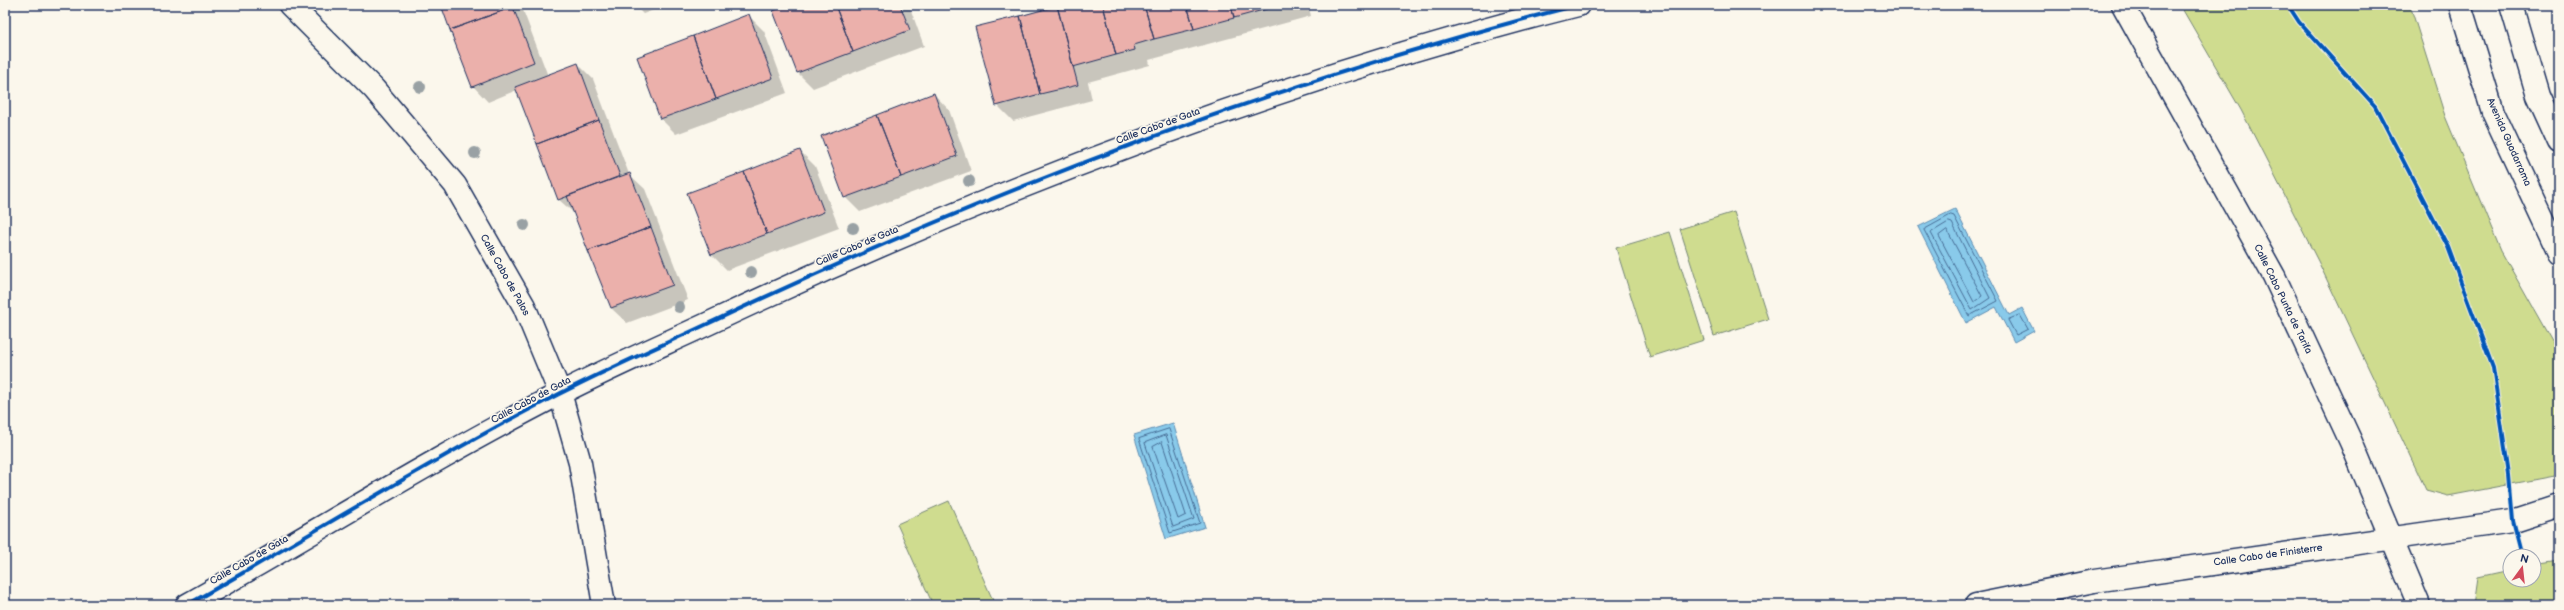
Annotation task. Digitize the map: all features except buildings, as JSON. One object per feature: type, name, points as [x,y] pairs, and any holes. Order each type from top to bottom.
[{"type":"street","name":"Calle Cabo de Palos","points":[[290,5],[374,89],[455,185],[524,306],[560,393],[580,463],[604,605]]},
{"type":"street","name":"Calle Cabo de Gata","points":[[187,605],[463,446],[560,393],[842,260],[1037,179],[1235,107],[1478,30],[1578,5]]},
{"type":"street","name":"Calle Cabo Punta de Tarifa","points":[[2122,5],[2274,276],[2351,442],[2391,540],[2420,605]]},
{"type":"street","name":"Avenida Guadarrama","points":[[2460,5],[2493,112],[2559,253]]},
{"type":"street","points":[[2511,5],[2538,96],[2559,142]]},
{"type":"street","name":"Calle Cabo de Finisterre","points":[[1976,605],[2094,580],[2291,551],[2391,540],[2513,521],[2559,506]]},
{"type":"green space","points":[[2180,5],[2410,5],[2445,116],[2501,251],[2559,354],[2559,475],[2448,496],[2426,490],[2318,261],[2241,110]]},
{"type":"green space","points":[[1734,212],[1768,319],[1714,336],[1680,229]]},
{"type":"green space","points":[[1670,232],[1704,340],[1650,357],[1616,248]]},
{"type":"green space","points":[[949,501],[995,605],[933,605],[897,524]]},
{"type":"green space","points":[[2559,561],[2559,605],[2474,605],[2478,577],[2502,572],[2502,588],[2542,588],[2542,564]]},
{"type":"water","points":[[1955,209],[2009,315],[2022,308],[2034,331],[2014,342],[1996,307],[1966,323],[1918,227]]},
{"type":"water","points":[[1173,423],[1205,527],[1166,539],[1134,435]]},
{"type":"cycle path","points":[[187,605],[418,471],[559,394],[618,365],[822,271],[1033,182],[1140,141],[1357,67],[1578,5]]},
{"type":"cycle path","points":[[2288,5],[2299,22],[2375,106],[2448,247],[2493,368],[2509,475],[2513,521],[2520,548]]}]
